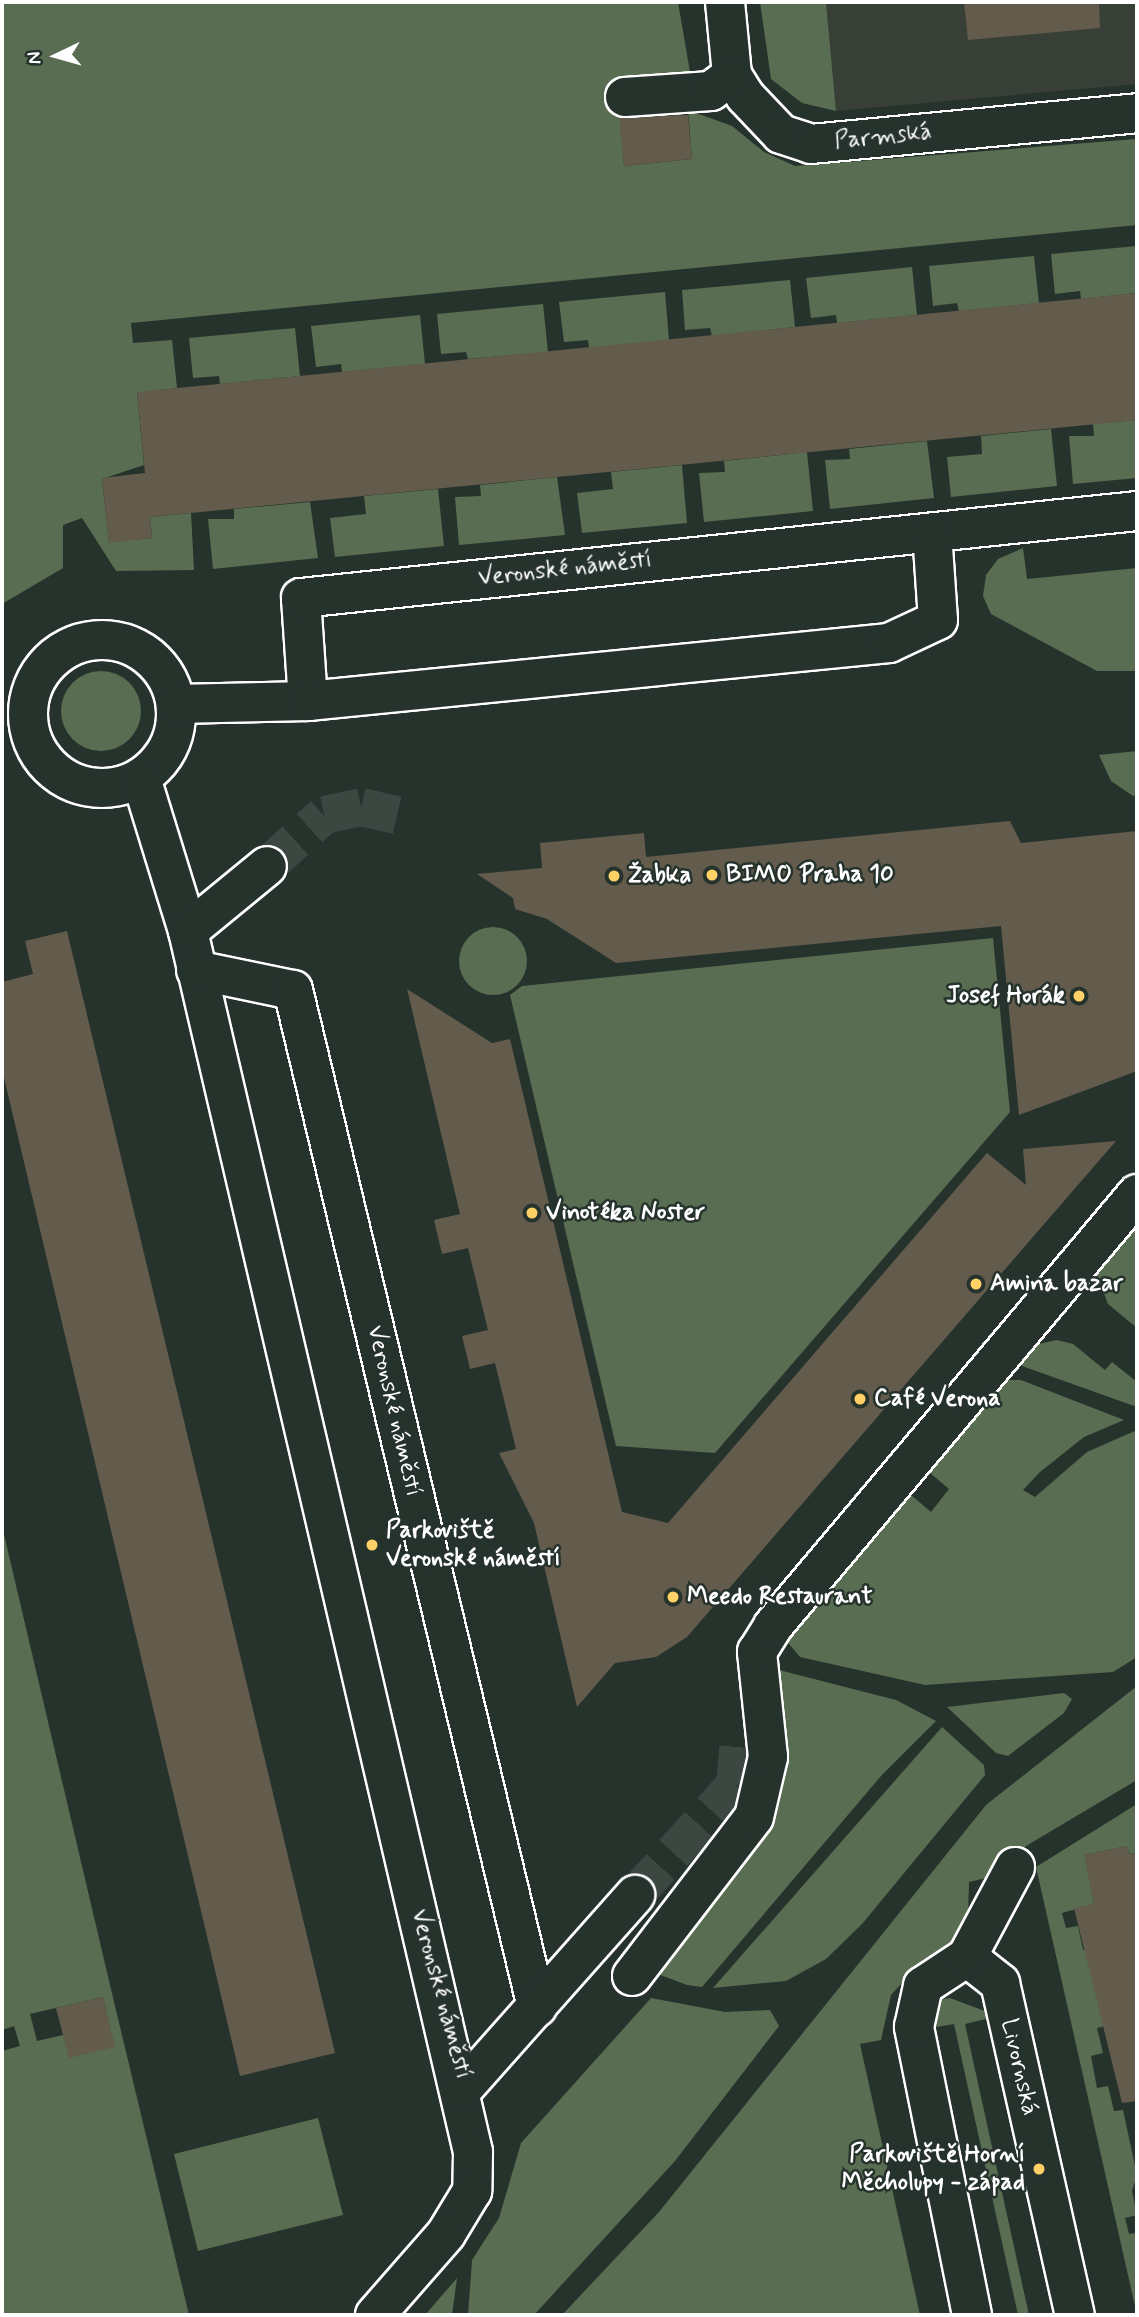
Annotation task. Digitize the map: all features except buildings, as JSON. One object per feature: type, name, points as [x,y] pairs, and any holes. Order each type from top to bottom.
[{"type":"street","points":[[625,97],[711,91],[732,75],[725,2]]},
{"type":"street","name":"Parmská","points":[[732,75],[781,134],[811,144],[1137,113]]},
{"type":"street","name":"Veronské náměstí","points":[[308,701],[301,598],[1137,511]]},
{"type":"street","points":[[176,704],[308,701],[888,643],[938,620],[932,533]]},
{"type":"street","points":[[106,639],[152,659],[176,704],[170,746],[141,778],[94,789],[69,781],[49,767],[15,730],[30,696],[49,664],[81,642],[106,639]]},
{"type":"street","name":"Veronské náměstí","points":[[141,778],[188,931],[462,2090]]},
{"type":"street","points":[[188,931],[267,866]]},
{"type":"street","name":"Veronské náměstí","points":[[196,970],[293,990],[537,2007],[462,2090]]},
{"type":"street","points":[[632,1976],[754,1817],[768,1757],[757,1652],[773,1626],[1137,1194]]},
{"type":"street","points":[[972,2315],[914,2027],[923,1986],[967,1957],[1015,1867]]},
{"type":"street","points":[[537,2007],[635,1895]]},
{"type":"street","name":"Livornská","points":[[967,1957],[1000,1983],[1075,2315]]},
{"type":"street","points":[[375,2315],[446,2234],[472,2191],[462,2090]]},
{"type":"shaded area","points":[[826,2],[1137,2],[1137,84],[836,111]]},
{"type":"green space","points":[[2,2],[678,2],[691,78],[619,86],[624,166],[692,159],[688,110],[732,126],[764,152],[795,166],[1137,139],[1137,225],[131,323],[133,343],[172,340],[177,388],[137,393],[144,465],[102,479],[109,542],[152,538],[150,517],[191,513],[194,570],[116,571],[82,518],[63,525],[63,568],[2,604]]},
{"type":"green space","points":[[760,2],[826,2],[836,111],[802,103],[771,79]]},
{"type":"green space","points":[[1137,246],[1137,293],[1081,299],[1080,291],[1055,294],[1051,254]]},
{"type":"green space","points":[[1034,256],[1039,303],[959,311],[957,303],[933,306],[929,266]]},
{"type":"green space","points":[[912,267],[917,315],[837,323],[836,315],[811,318],[806,278]]},
{"type":"green space","points":[[790,280],[795,327],[712,336],[710,328],[685,330],[682,290]]},
{"type":"green space","points":[[665,292],[669,340],[589,348],[588,340],[564,342],[559,302]]},
{"type":"green space","points":[[543,304],[548,352],[468,359],[466,352],[441,354],[437,314]]},
{"type":"green space","points":[[420,315],[425,364],[342,372],[341,364],[316,367],[311,326]]},
{"type":"green space","points":[[295,328],[300,376],[220,384],[219,376],[193,378],[189,338]]},
{"type":"green space","points":[[1137,420],[1137,478],[1073,484],[1069,436],[1094,436],[1093,424]]},
{"type":"green space","points":[[1051,429],[1057,486],[951,497],[947,457],[982,454],[981,436]]},
{"type":"green space","points":[[927,441],[934,498],[830,509],[825,460],[850,459],[849,449]]},
{"type":"green space","points":[[807,452],[813,511],[704,522],[699,473],[725,472],[724,461]]},
{"type":"green space","points":[[682,465],[687,523],[582,533],[577,493],[613,489],[611,472]]},
{"type":"green space","points":[[557,477],[565,535],[459,545],[455,497],[481,496],[480,485]]},
{"type":"green space","points":[[438,489],[444,546],[335,557],[330,518],[366,514],[364,496]]},
{"type":"green space","points":[[310,502],[318,558],[213,569],[208,519],[234,519],[234,509]]},
{"type":"green space","points":[[1023,548],[1027,579],[1137,568],[1135,671],[1097,671],[991,614],[983,596],[986,575],[998,559]]},
{"type":"green space","points":[[101,671],[116,674],[129,683],[138,696],[141,711],[138,726],[129,739],[116,748],[101,751],[86,748],[73,739],[64,726],[61,711],[64,696],[73,683],[86,674]]},
{"type":"green space","points":[[1137,751],[1137,795],[1133,796],[1111,781],[1099,755]]},
{"type":"green space","points":[[493,927],[506,930],[517,937],[524,948],[527,961],[524,974],[517,985],[506,992],[493,995],[480,992],[469,985],[462,974],[459,961],[462,948],[469,937],[480,930]]},
{"type":"green space","points":[[993,938],[1010,1112],[715,1453],[616,1446],[510,995],[522,986]]},
{"type":"green space","points":[[1137,1206],[1137,1328],[1108,1304],[1094,1268]]},
{"type":"green space","points":[[1057,1340],[1073,1344],[1105,1370],[1112,1362],[1137,1382],[1137,1407],[1022,1366],[1020,1359],[1034,1345]]},
{"type":"green space","points":[[1002,1380],[1021,1380],[1124,1420],[1084,1437],[1040,1472],[1023,1490],[1035,1497],[1087,1452],[1137,1430],[1137,1657],[1113,1672],[925,1685],[800,1657],[784,1638],[905,1490],[931,1512],[949,1489],[923,1467]]},
{"type":"green space","points":[[2,1526],[189,2315],[2,2315],[2,2051],[20,2046],[14,2026],[2,2030]],"holes":[[[103,1997],[114,2047],[63,2035],[37,2041],[30,2014]]]},
{"type":"green space","points":[[775,1669],[896,1700],[936,1721],[881,1776],[702,1987],[687,1985],[650,1971],[733,1873]]},
{"type":"green space","points":[[1137,1686],[1137,1780],[1026,1846],[1016,1857],[1016,1871],[969,1882],[968,1918],[957,1939],[922,1961],[891,1995],[881,2040],[860,2044],[920,2315],[562,2315],[659,2212],[986,1805]]},
{"type":"green space","points":[[1064,1693],[1072,1699],[1064,1713],[1008,1756],[996,1753],[947,1707]]},
{"type":"green space","points":[[942,1727],[984,1765],[985,1775],[862,1924],[826,1959],[786,1981],[713,1988]]},
{"type":"green space","points":[[1137,1804],[1137,1853],[1129,1854],[1127,1846],[1085,1855],[1094,1904],[1062,1913],[1066,1928],[1078,1926],[1083,1950],[1104,1946],[1105,2026],[1097,2028],[1103,2053],[1091,2056],[1097,2088],[1108,2086],[1114,2111],[1123,2110],[1137,2175],[1132,2191],[1137,2215],[1125,2218],[1129,2234],[1137,2233],[1137,2315],[1036,1867]]},
{"type":"green space","points":[[651,1998],[725,2012],[770,2010],[779,2026],[675,2161],[534,2315],[468,2315],[472,2260],[499,2218],[521,2143]]},
{"type":"green space","points":[[950,1998],[998,2016],[965,2024],[1029,2315],[1018,2315],[954,2024],[930,2028],[937,2000]]},
{"type":"green space","points":[[318,2118],[343,2215],[198,2251],[174,2154]]},
{"type":"green space","points":[[457,2278],[452,2315],[425,2315]]},
{"type":"tunnel","points":[[267,866],[324,815],[361,807],[397,815]]},
{"type":"tunnel","points":[[635,1895],[735,1785],[739,1742]]},
{"type":"place","name":"BIMO Praha 10","points":[[712,875]]},
{"type":"place","name":"Žabka","points":[[614,876]]},
{"type":"place","name":"Josef Horák","points":[[1079,996]]},
{"type":"place","name":"Vinotéka Noster","points":[[532,1213]]},
{"type":"place","name":"Amina bazar","points":[[976,1284]]},
{"type":"place","name":"Café Verona","points":[[860,1399]]},
{"type":"place","name":"Parkoviště Veronské náměstí","points":[[372,1545]]},
{"type":"place","name":"Meedo Restaurant","points":[[673,1597]]},
{"type":"place","name":"Parkoviště Horní Měcholupy - západ","points":[[1039,2169]]}]
